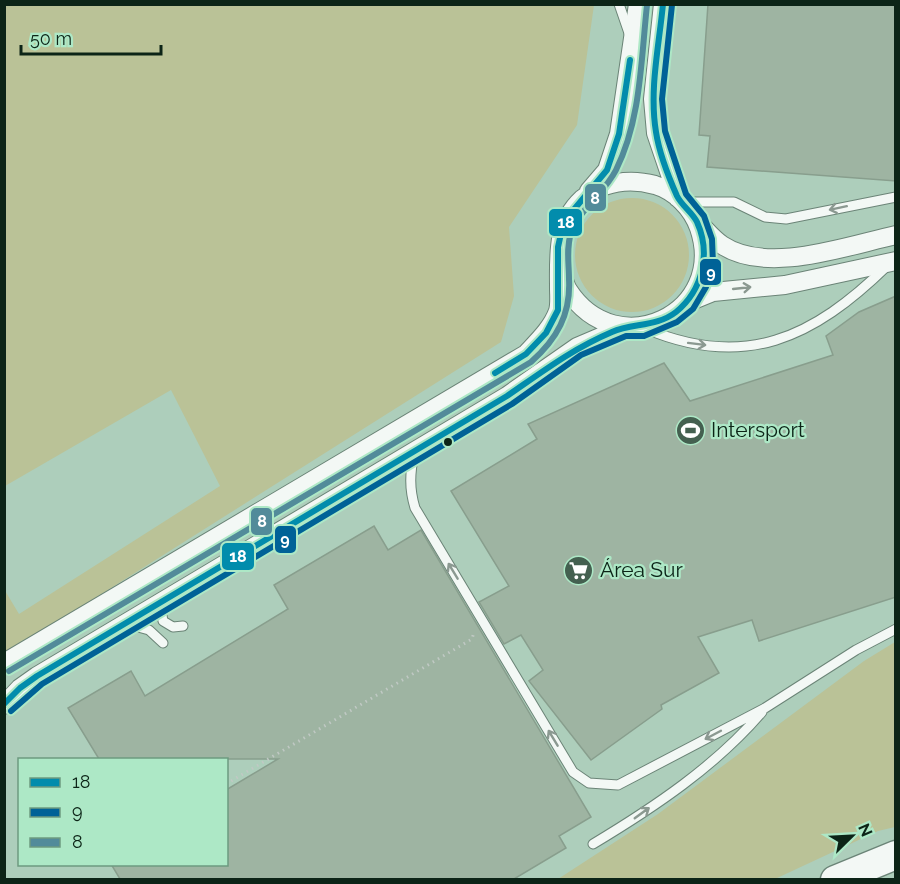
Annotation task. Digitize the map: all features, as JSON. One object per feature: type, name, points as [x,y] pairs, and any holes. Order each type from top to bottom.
[{"type":"main road","points":[[835,879],[896,855]]},
{"type":"street","points":[[4,663],[526,354],[546,333],[558,310],[558,247],[562,229],[607,170],[619,134],[638,4]]},
{"type":"street","points":[[663,4],[654,110],[656,133],[681,200],[696,220],[722,245],[749,256],[781,259],[896,236]]},
{"type":"street","points":[[582,200],[599,188],[619,182],[650,184],[681,200]]},
{"type":"street","points":[[686,303],[698,284],[704,263],[703,241],[696,220]]},
{"type":"street","points":[[4,705],[20,688],[37,676],[507,396],[577,347],[633,327],[658,322],[686,303],[721,291],[784,285],[893,262]]},
{"type":"street","points":[[559,265],[567,288],[581,307],[601,321],[633,327]]},
{"type":"lane","points":[[619,4],[632,45]]},
{"type":"lane","points":[[681,200],[734,202],[765,217],[786,219],[896,197]]},
{"type":"lane","points":[[633,327],[698,345],[748,346],[783,338],[824,319],[850,300],[893,262]]},
{"type":"lane","points":[[414,451],[410,491],[415,508],[573,772],[589,783],[618,785],[765,708],[856,650],[896,629]]},
{"type":"lane","points":[[165,599],[161,610],[163,621],[173,627],[183,626]]},
{"type":"lane","points":[[125,623],[149,630],[163,643]]},
{"type":"lane","points":[[593,844],[622,827],[738,740],[765,708]]},
{"type":"path","points":[[228,783],[472,639],[475,630],[484,624]]},
{"type":"green space","points":[[5,5],[594,5],[577,125],[509,227],[514,296],[501,342],[8,653],[5,652],[4,589],[19,614],[220,486],[171,390],[5,486]]},
{"type":"green space","points":[[632,198],[654,203],[672,215],[684,233],[689,255],[684,277],[672,295],[654,307],[632,312],[610,307],[592,295],[580,277],[575,255],[580,233],[592,215],[610,203]]},
{"type":"green space","points":[[895,642],[895,827],[878,831],[775,879],[558,879],[658,814],[864,661]]},
{"type":"building","points":[[708,4],[896,4],[896,181],[707,167],[710,136],[699,135]]},
{"type":"building","points":[[896,296],[896,597],[759,641],[752,620],[698,637],[719,673],[661,705],[662,709],[591,760],[529,681],[543,670],[521,635],[504,644],[479,602],[509,586],[451,491],[537,439],[528,424],[664,363],[690,401],[833,355],[826,336],[859,312]]},
{"type":"building","points":[[374,526],[388,550],[421,530],[591,817],[559,836],[566,848],[514,879],[120,879],[112,866],[228,866],[228,789],[278,759],[98,758],[68,708],[131,671],[145,696],[288,609],[274,585]]},
{"type":"transit line","name":"18","points":[[4,704],[20,688],[37,676],[507,396],[570,353],[620,329],[653,323],[669,317],[685,303],[698,282],[704,258],[697,222],[679,200],[662,156],[656,132],[654,84],[663,4]]},
{"type":"transit line","name":"8","points":[[9,671],[531,362],[540,353],[555,335],[568,304],[568,250],[571,233],[580,216],[611,179],[631,131],[639,89],[647,5]]},
{"type":"transit line","name":"9","points":[[11,711],[42,684],[512,404],[581,355],[626,336],[644,336],[677,322],[693,309],[706,287],[713,264],[712,239],[704,216],[686,194],[665,131],[662,99],[672,5]]},
{"type":"transit line","name":"18","points":[[495,373],[526,354],[546,333],[558,310],[558,247],[562,229],[571,213],[607,170],[619,134],[630,60]]},
{"type":"place","name":"Intersport","points":[[690,430]]},
{"type":"place","name":"Área Sur","points":[[579,570]]}]
